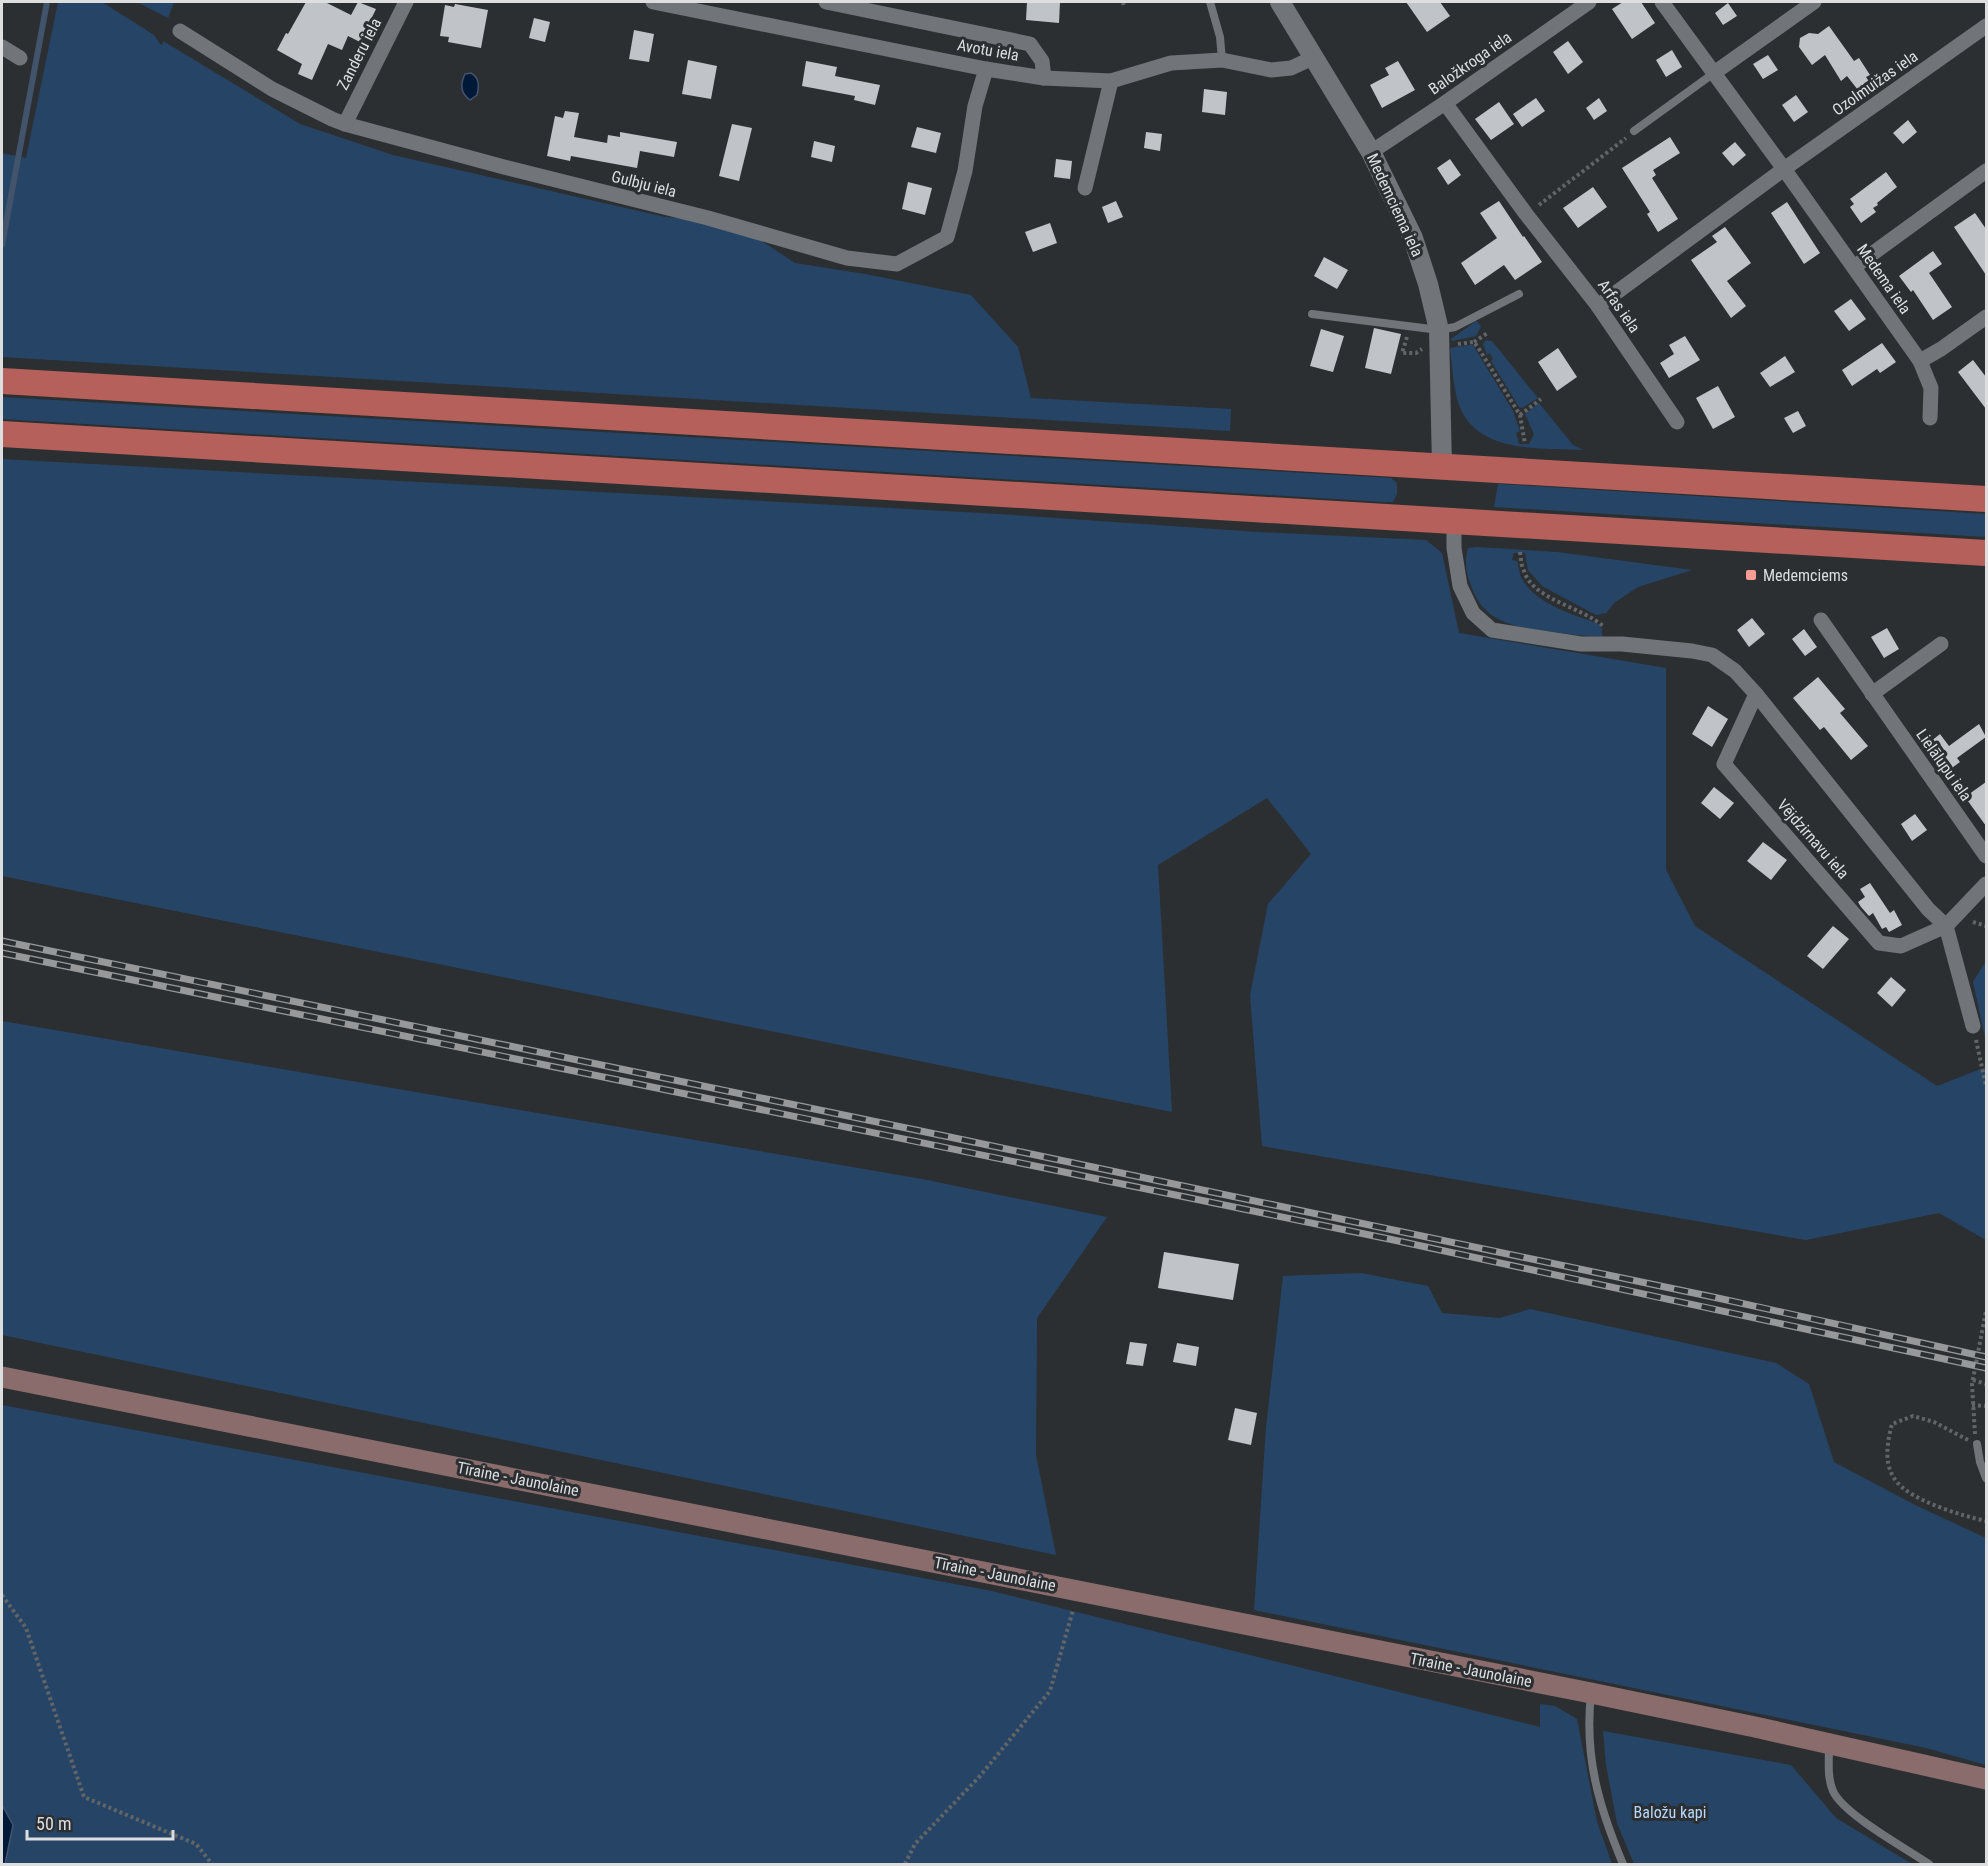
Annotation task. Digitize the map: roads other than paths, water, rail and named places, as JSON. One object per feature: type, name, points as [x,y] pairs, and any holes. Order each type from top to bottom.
[{"type":"highway","points":[[2,381],[1986,499]]},
{"type":"highway","points":[[2,434],[1986,553]]},
{"type":"main road","name":"Tīraine - Jaunolaine","points":[[2,1377],[1591,1694],[1986,1779]]},
{"type":"street","name":"Zanderu iela","points":[[345,124],[406,2]]},
{"type":"street","name":"Avotu iela","points":[[653,2],[987,69],[1044,78],[1111,81],[1171,63],[1222,60],[1271,70],[1291,68],[1315,57]]},
{"type":"street","points":[[826,2],[872,6],[1030,44],[1042,61],[1044,78]]},
{"type":"street","name":"Medemciema iela","points":[[1280,2],[1371,152],[1413,238],[1444,337],[1442,467]]},
{"type":"street","name":"Baložkroga iela","points":[[1371,152],[1589,2]]},
{"type":"street","name":"Medema iela","points":[[1662,2],[1920,361],[1931,388],[1930,418]]},
{"type":"street","points":[[1714,73],[1814,2]]},
{"type":"street","name":"Ozolmuižas iela","points":[[1784,169],[1986,26]]},
{"type":"street","name":"Gulbju iela","points":[[180,31],[272,89],[345,124],[708,218],[847,258],[897,264],[947,237],[965,171],[975,106],[987,69]]},
{"type":"street","points":[[2,46],[20,58]]},
{"type":"street","points":[[1085,188],[1111,81]]},
{"type":"street","name":"Arfas iela","points":[[1445,103],[1526,214],[1598,306],[1677,422]]},
{"type":"street","points":[[1598,306],[1784,169]]},
{"type":"street","points":[[1854,267],[1986,171]]},
{"type":"street","points":[[1920,361],[1986,317]]},
{"type":"street","points":[[1454,521],[1454,548],[1460,585],[1473,612],[1492,630],[1581,644],[1622,644],[1692,651],[1713,655],[1735,671],[1756,694],[1928,909],[1946,926],[1973,1026]]},
{"type":"street","name":"Lielālupu iela","points":[[1821,621],[1986,856]]},
{"type":"street","points":[[1872,694],[1941,644]]},
{"type":"street","name":"Vējdzirnavu iela","points":[[1756,694],[1724,764],[1879,942],[1900,946],[1946,926]]},
{"type":"street","points":[[1946,926],[1986,884]]},
{"type":"lane","points":[[1210,2],[1220,37],[1222,60]]},
{"type":"lane","points":[[1634,131],[1714,73]]},
{"type":"lane","points":[[1312,314],[1410,328],[1444,337],[1455,327],[1519,294]]},
{"type":"lane","points":[[1977,1444],[1986,1478]]},
{"type":"lane","points":[[1591,1694],[1588,1731],[1590,1755],[1605,1822],[1623,1864]]},
{"type":"lane","points":[[1829,1744],[1828,1770],[1834,1792],[1846,1808],[1929,1864]]},
{"type":"waterway","points":[[2,245],[47,2]]},
{"type":"railway","points":[[2,941],[1713,1297],[1986,1357]]},
{"type":"railway","points":[[2,953],[1389,1239],[1986,1368]]},
{"type":"place","name":"Medemciems","points":[[1751,575]]},
{"type":"park label","name":"Baložu kapi","points":[[1670,1812]]}]
